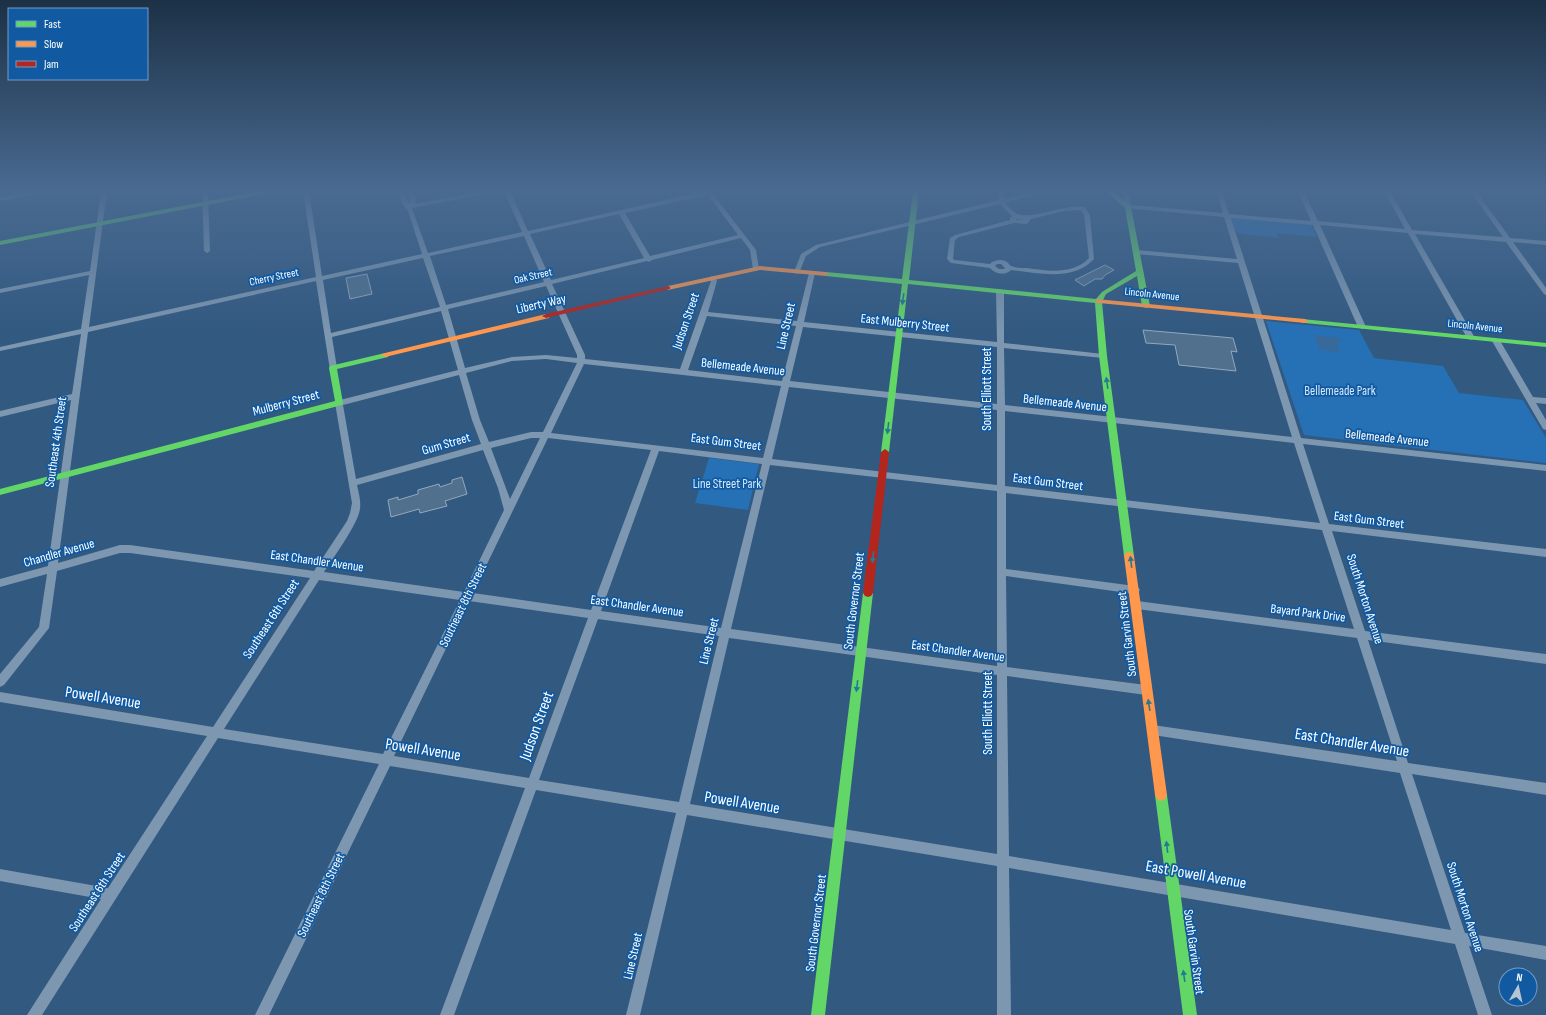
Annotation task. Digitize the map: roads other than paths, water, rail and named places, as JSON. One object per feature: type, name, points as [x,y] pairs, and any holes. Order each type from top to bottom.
[{"type":"street","points":[[0,243],[24,238]]},
{"type":"street","name":"Southeast 4th Street","points":[[0,682],[43,631],[98,238]]},
{"type":"street","points":[[207,238],[207,251]]},
{"type":"street","name":"Southeast 6th Street","points":[[34,1015],[355,513],[353,483],[313,238]]},
{"type":"street","points":[[420,238],[444,309],[462,372],[486,446],[509,512]]},
{"type":"street","name":"Cherry Street","points":[[0,349],[501,238]]},
{"type":"street","points":[[528,238],[582,355],[581,362]]},
{"type":"street","points":[[636,238],[649,260]]},
{"type":"street","name":"Oak Street","points":[[328,336],[649,260],[734,238]]},
{"type":"street","points":[[745,238],[755,254],[756,269]]},
{"type":"street","points":[[797,272],[803,255],[818,246],[849,238]]},
{"type":"street","name":"South Governor Street","points":[[818,1015],[910,238]]},
{"type":"street","points":[[952,238],[950,259],[953,262],[992,266],[994,270],[1000,271],[1006,271],[1009,268],[1067,272],[1081,268],[1092,258],[1090,238]]},
{"type":"street","points":[[1134,238],[1146,306]]},
{"type":"street","name":"South Morton Avenue","points":[[1234,238],[1298,442],[1485,1015]]},
{"type":"street","points":[[1322,238],[1362,327]]},
{"type":"street","points":[[1414,238],[1471,338]]},
{"type":"street","points":[[1499,238],[1546,243]]},
{"type":"street","points":[[1507,239],[1546,293]]},
{"type":"street","points":[[1136,252],[1241,261]]},
{"type":"street","name":"Lincoln Avenue","points":[[756,269],[1000,291],[1546,345]]},
{"type":"street","name":"Liberty Way","points":[[334,368],[563,312],[756,269]]},
{"type":"street","points":[[0,291],[93,272]]},
{"type":"street","points":[[1098,301],[1104,292],[1140,272]]},
{"type":"street","name":"Line Street","points":[[633,1015],[812,273]]},
{"type":"street","name":"Judson Street","points":[[682,373],[704,314],[714,281],[712,278]]},
{"type":"street","name":"South Elliott Street","points":[[1000,291],[1004,1015]]},
{"type":"street","name":"South Garvin Street","points":[[1098,301],[1137,605],[1146,690],[1153,730],[1172,889],[1190,1015]]},
{"type":"street","name":"East Mulberry Street","points":[[704,314],[1104,356]]},
{"type":"street","points":[[1496,340],[1546,427]]},
{"type":"street","name":"Mulberry Street","points":[[0,492],[512,359],[546,357],[581,362]]},
{"type":"street","name":"Bellemeade Avenue","points":[[581,362],[1298,442],[1546,468]]},
{"type":"street","name":"Southeast 8th Street","points":[[262,1015],[581,362]]},
{"type":"street","points":[[0,414],[76,396]]},
{"type":"street","points":[[1530,400],[1546,401]]},
{"type":"street","name":"Gum Street","points":[[353,483],[486,446],[531,435],[546,434]]},
{"type":"street","name":"East Gum Street","points":[[546,434],[1124,504],[1546,553]]},
{"type":"street","name":"Judson Street","points":[[447,1015],[656,447]]},
{"type":"street","name":"East Chandler Avenue","points":[[125,549],[861,652],[1146,690]]},
{"type":"street","name":"Chandler Avenue","points":[[0,584],[125,549]]},
{"type":"street","points":[[1002,572],[1135,590]]},
{"type":"street","name":"Bayard Park Drive","points":[[1137,605],[1546,658]]},
{"type":"street","name":"Powell Avenue","points":[[0,697],[840,835]]},
{"type":"street","name":"East Chandler Avenue","points":[[1153,730],[1546,788]]},
{"type":"street","name":"East Powell Avenue","points":[[840,835],[1172,889],[1546,953]]},
{"type":"street","points":[[0,875],[112,895]]},
{"type":"park label","name":"Bellemeade Park","points":[[1340,391]]},
{"type":"park label","name":"Line Street Park","points":[[727,484]]}]
